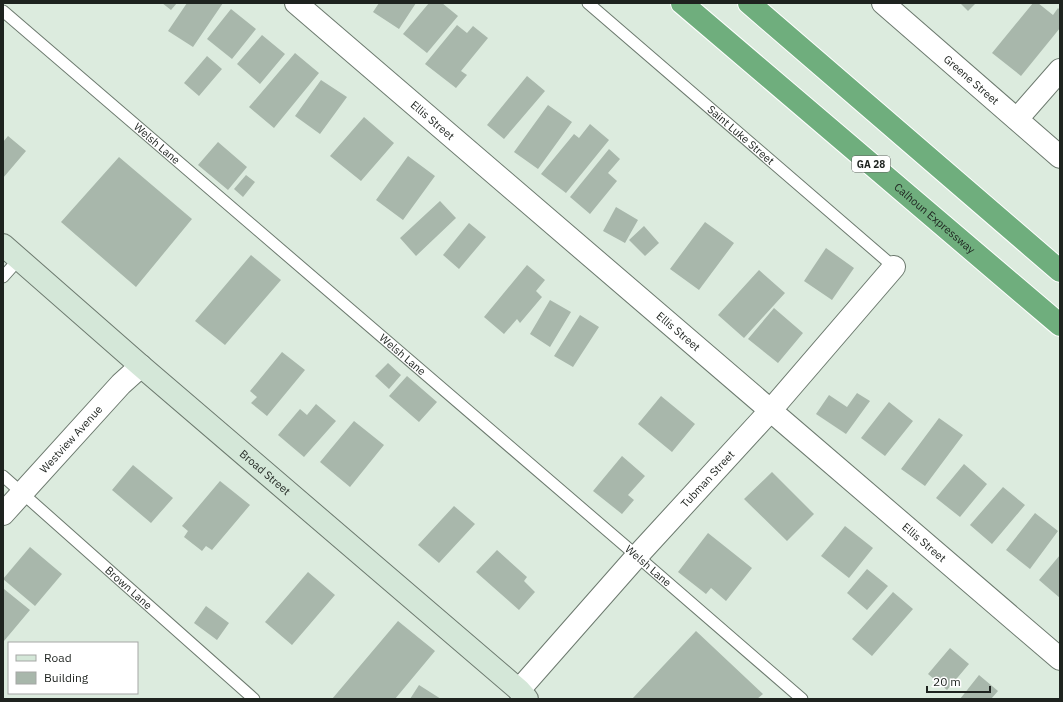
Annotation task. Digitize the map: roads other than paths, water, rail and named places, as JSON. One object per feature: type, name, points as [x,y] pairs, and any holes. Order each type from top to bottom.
[{"type":"highway","name":"Calhoun Expressway","points":[[682,3],[1060,325]]},
{"type":"highway","points":[[749,3],[1060,271]]},
{"type":"main road","name":"Broad Street","points":[[11,252],[523,695]]},
{"type":"street","name":"Ellis Street","points":[[296,3],[1060,659]]},
{"type":"street","name":"Greene Street","points":[[883,3],[1060,157]]},
{"type":"street","points":[[1017,119],[1060,70]]},
{"type":"street","name":"Tubman Street","points":[[523,695],[637,556],[770,411],[894,267]]},
{"type":"street","name":"Westview Avenue","points":[[3,514],[121,384],[141,366]]},
{"type":"lane","name":"Saint Luke Street","points":[[588,3],[894,267]]},
{"type":"lane","name":"Welsh Lane","points":[[3,11],[802,699]]},
{"type":"lane","points":[[3,276],[11,252]]},
{"type":"lane","name":"Brown Lane","points":[[3,476],[254,699]]}]
